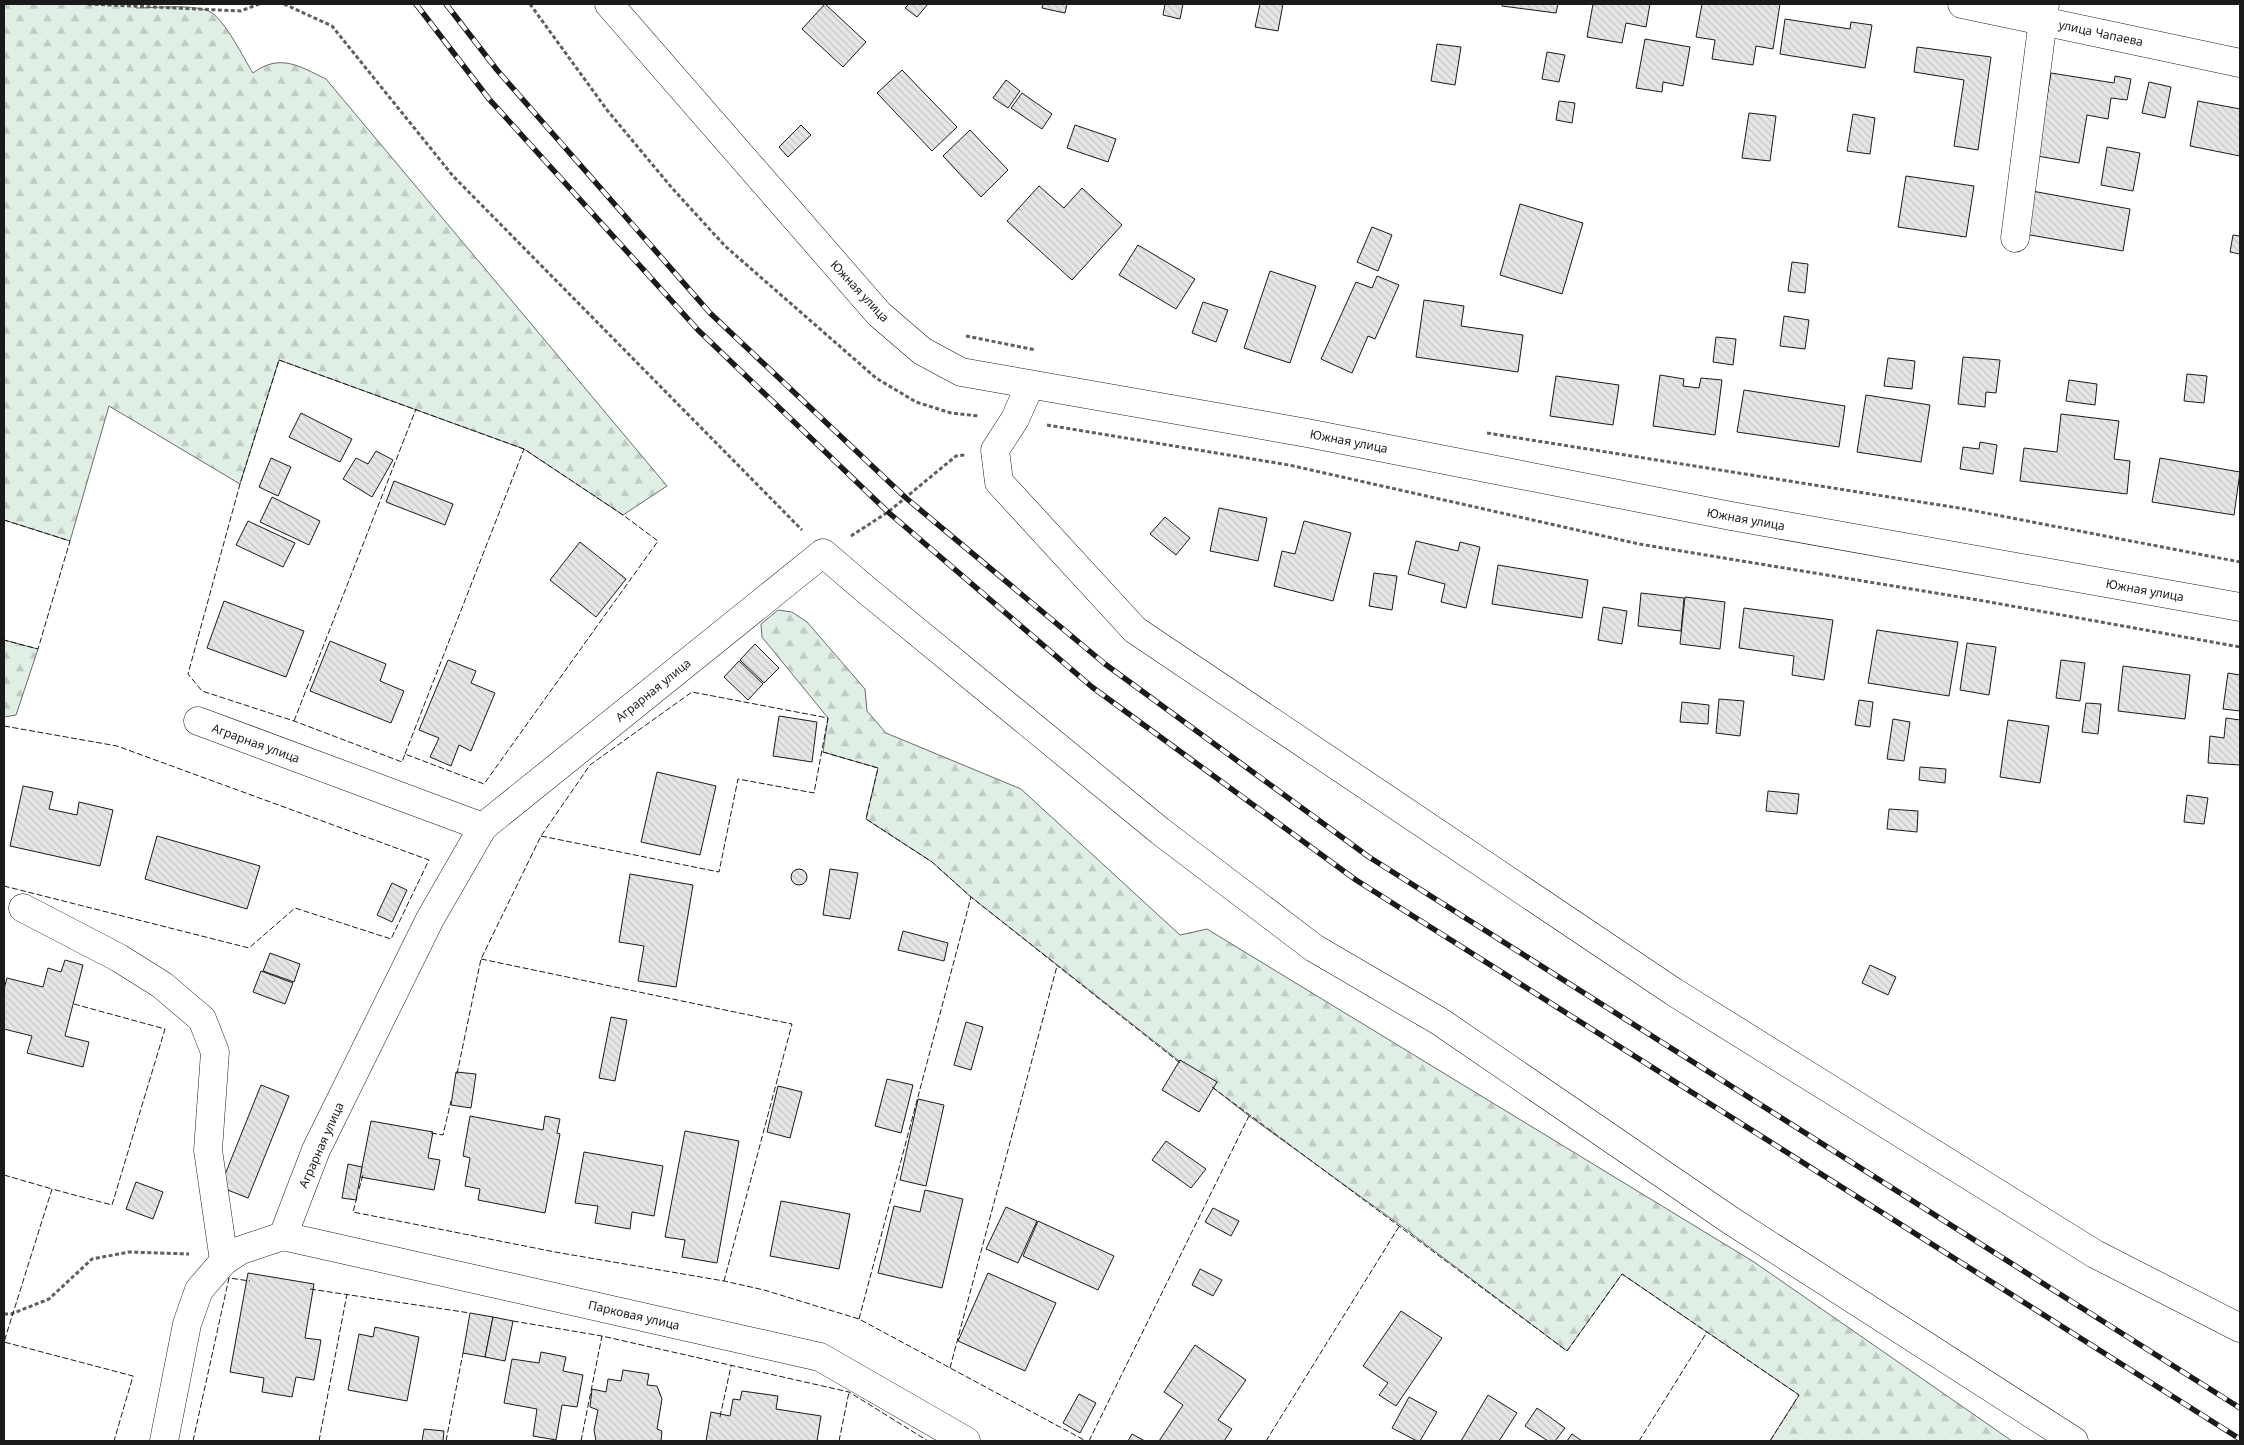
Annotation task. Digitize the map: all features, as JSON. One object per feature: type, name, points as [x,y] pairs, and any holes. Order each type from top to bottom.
[{"type":"street","name":"Южная улица","points":[[609,4],[879,314],[922,351],[962,372],[1308,433],[1731,516],[2240,607]]},
{"type":"street","name":"улица Чапаева","points":[[1962,4],[2044,12],[2240,63]]},
{"type":"street","points":[[2014,238],[2044,12]]},
{"type":"street","points":[[1030,385],[1015,420],[995,450],[999,482],[1135,630],[1674,992],[2095,1254],[2240,1328]]},
{"type":"street","name":"Аграрная улица","points":[[283,1236],[316,1150],[430,919],[483,827],[824,553]]},
{"type":"street","points":[[824,553],[865,589],[1160,831],[1314,948],[1439,1021],[1730,1220],[2074,1441]]},
{"type":"street","name":"Аграрная улица","points":[[198,721],[483,827]]},
{"type":"street","points":[[23,908],[119,958],[162,985],[202,1019],[215,1052],[208,1150],[224,1261]]},
{"type":"street","points":[[164,1441],[187,1324],[199,1290],[224,1261],[241,1250],[283,1236]]},
{"type":"street","name":"Парковая улица","points":[[283,1236],[820,1357],[966,1441]]},
{"type":"path","points":[[88,4],[241,11],[259,4]]},
{"type":"path","points":[[284,4],[332,26],[453,176],[776,502],[824,553],[888,512],[956,456],[995,450]]},
{"type":"path","points":[[960,335],[1037,350]]},
{"type":"path","points":[[1482,432],[1965,509],[2240,562]]},
{"type":"path","points":[[4,1314],[12,1314],[49,1300],[92,1258],[130,1252],[182,1252],[224,1261]]},
{"type":"green space","points":[[4,4],[133,4],[136,8],[186,7],[205,10],[212,13],[224,25],[253,73],[263,67],[281,63],[298,66],[326,79],[667,486],[623,515],[524,449],[279,360],[240,484],[109,406],[70,541],[4,520]]},
{"type":"green space","points":[[778,610],[792,612],[807,622],[865,689],[867,711],[886,733],[1021,789],[1180,935],[1207,929],[1754,1262],[2012,1441],[1770,1441],[1799,1395],[1622,1274],[1567,1351],[1400,1225],[1249,1116],[971,897],[932,862],[866,819],[878,768],[823,752],[828,718],[762,637],[761,624]]},
{"type":"green space","points":[[4,640],[38,649],[16,715],[4,717]]},
{"type":"building","points":[[825,4],[866,42],[843,67],[802,29]]},
{"type":"building","points":[[909,4],[928,4],[917,17],[905,8]]},
{"type":"building","points":[[1043,4],[1067,4],[1065,13],[1042,8]]},
{"type":"building","points":[[1165,4],[1183,4],[1180,19],[1163,15]]},
{"type":"building","points":[[1260,4],[1283,4],[1278,31],[1255,27]]},
{"type":"building","points":[[1502,4],[1558,4],[1556,13],[1502,6]]},
{"type":"building","points":[[1593,4],[1650,4],[1646,27],[1626,23],[1622,43],[1587,37]]},
{"type":"building","points":[[1702,4],[1780,4],[1773,49],[1756,46],[1753,65],[1712,59],[1715,40],[1696,37]]},
{"type":"building","points":[[1785,19],[1850,29],[1851,22],[1872,25],[1865,68],[1780,54]]},
{"type":"building","points":[[1645,39],[1690,47],[1683,86],[1663,82],[1662,92],[1636,88]]},
{"type":"building","points":[[1437,44],[1461,47],[1455,85],[1431,81]]},
{"type":"building","points":[[1917,47],[1991,57],[1978,150],[1954,146],[1964,80],[1914,72]]},
{"type":"building","points":[[1547,52],[1565,55],[1559,82],[1542,79]]},
{"type":"building","points":[[902,70],[957,127],[932,151],[877,93]]},
{"type":"building","points":[[2051,73],[2114,83],[2115,76],[2131,79],[2127,100],[2111,98],[2108,119],[2087,115],[2079,163],[2037,156]]},
{"type":"building","points":[[1006,80],[1020,91],[1008,108],[993,98]]},
{"type":"building","points":[[2149,82],[2171,87],[2165,118],[2142,113]]},
{"type":"building","points":[[1022,93],[1052,114],[1042,129],[1011,108]]},
{"type":"building","points":[[1559,101],[1575,103],[1572,123],[1556,120]]},
{"type":"building","points":[[2198,101],[2240,109],[2240,156],[2190,146]]},
{"type":"building","points":[[1749,113],[1776,116],[1770,161],[1742,158]]},
{"type":"building","points":[[1853,114],[1875,118],[1870,154],[1847,151]]},
{"type":"building","points":[[801,125],[811,135],[788,157],[779,147]]},
{"type":"building","points":[[1075,125],[1116,139],[1108,162],[1067,148]]},
{"type":"building","points":[[970,130],[1008,170],[981,197],[943,156]]},
{"type":"building","points":[[2107,147],[2140,153],[2133,191],[2101,185]]},
{"type":"building","points":[[1906,176],[1974,186],[1966,237],[1898,227]]},
{"type":"building","points":[[1039,186],[1064,208],[1082,188],[1122,225],[1072,280],[1007,221]]},
{"type":"building","points":[[2032,191],[2130,209],[2123,251],[2024,234]]},
{"type":"building","points":[[1520,204],[1583,223],[1562,294],[1500,275]]},
{"type":"building","points":[[1372,227],[1392,235],[1378,271],[1357,262]]},
{"type":"building","points":[[2233,235],[2240,236],[2240,254],[2230,252]]},
{"type":"building","points":[[1138,245],[1195,279],[1176,309],[1119,275]]},
{"type":"building","points":[[1792,262],[1808,264],[1805,293],[1788,291]]},
{"type":"building","points":[[1270,271],[1316,286],[1290,363],[1244,348]]},
{"type":"building","points":[[1377,276],[1399,285],[1375,339],[1368,336],[1352,373],[1321,359],[1356,282],[1372,288]]},
{"type":"building","points":[[1424,300],[1464,306],[1461,326],[1523,335],[1518,372],[1416,357]]},
{"type":"building","points":[[1203,302],[1228,310],[1216,342],[1192,333]]},
{"type":"building","points":[[1784,316],[1809,320],[1805,349],[1780,346]]},
{"type":"building","points":[[1716,337],[1736,339],[1733,365],[1713,362]]},
{"type":"building","points":[[1963,357],[2000,360],[1996,393],[1986,392],[1985,407],[1958,404]]},
{"type":"building","points":[[1888,358],[1915,361],[1912,389],[1884,386]]},
{"type":"building","points":[[2187,374],[2207,376],[2204,403],[2184,401]]},
{"type":"building","points":[[1660,375],[1684,379],[1683,386],[1699,388],[1701,378],[1722,380],[1715,435],[1653,426]]},
{"type":"building","points":[[1556,376],[1619,385],[1613,425],[1550,416]]},
{"type":"building","points":[[2069,380],[2097,384],[2095,405],[2066,401]]},
{"type":"building","points":[[1744,390],[1845,406],[1839,447],[1737,432]]},
{"type":"building","points":[[1866,395],[1930,405],[1921,462],[1857,452]]},
{"type":"building","points":[[301,413],[352,439],[340,462],[289,437]]},
{"type":"building","points":[[2061,414],[2119,421],[2114,459],[2130,461],[2127,494],[2020,481],[2024,448],[2057,452]]},
{"type":"building","points":[[1980,442],[1997,445],[1993,474],[1960,469],[1963,447],[1979,449]]},
{"type":"building","points":[[376,451],[393,460],[372,497],[343,479],[356,458],[368,464]]},
{"type":"building","points":[[271,458],[291,467],[278,496],[259,487]]},
{"type":"building","points":[[2160,458],[2240,472],[2234,515],[2152,502]]},
{"type":"building","points":[[394,481],[453,504],[445,525],[386,502]]},
{"type":"building","points":[[272,497],[320,521],[309,545],[260,522]]},
{"type":"building","points":[[1219,508],[1267,518],[1258,561],[1210,551]]},
{"type":"building","points":[[1165,517],[1190,538],[1176,555],[1150,534]]},
{"type":"building","points":[[248,521],[295,543],[283,567],[236,545]]},
{"type":"building","points":[[1304,521],[1351,533],[1333,601],[1274,586],[1282,551],[1295,554]]},
{"type":"building","points":[[1416,541],[1458,551],[1460,542],[1480,547],[1466,608],[1441,602],[1445,584],[1408,574]]},
{"type":"building","points":[[580,542],[626,579],[596,617],[550,580]]},
{"type":"building","points":[[1498,565],[1588,580],[1582,618],[1492,604]]},
{"type":"building","points":[[1374,573],[1397,576],[1392,610],[1369,606]]},
{"type":"building","points":[[1641,593],[1684,598],[1681,631],[1638,626]]},
{"type":"building","points":[[1685,597],[1725,602],[1720,649],[1680,644]]},
{"type":"building","points":[[224,601],[304,631],[286,677],[207,648]]},
{"type":"building","points":[[1603,607],[1627,611],[1622,644],[1598,640]]},
{"type":"building","points":[[1744,608],[1833,620],[1824,680],[1792,675],[1794,656],[1739,648]]},
{"type":"building","points":[[1877,630],[1958,642],[1949,696],[1868,683]]},
{"type":"building","points":[[330,641],[386,664],[380,681],[404,691],[391,723],[310,691]]},
{"type":"building","points":[[1967,643],[1996,647],[1989,695],[1960,690]]},
{"type":"building","points":[[755,644],[779,668],[764,683],[740,660]]},
{"type":"building","points":[[448,660],[476,671],[471,683],[495,693],[471,751],[459,745],[451,766],[430,757],[439,738],[419,730]]},
{"type":"building","points":[[2061,660],[2085,663],[2080,701],[2056,698]]},
{"type":"building","points":[[739,661],[763,684],[748,700],[724,677]]},
{"type":"building","points":[[2123,666],[2190,675],[2185,719],[2118,711]]},
{"type":"building","points":[[2228,673],[2240,675],[2240,711],[2223,709]]},
{"type":"building","points":[[1719,699],[1744,701],[1740,736],[1716,733]]},
{"type":"building","points":[[1859,700],[1873,702],[1870,727],[1855,725]]},
{"type":"building","points":[[1682,702],[1709,705],[1708,724],[1680,722]]},
{"type":"building","points":[[2086,703],[2101,704],[2098,734],[2082,732]]},
{"type":"building","points":[[779,716],[817,722],[812,762],[773,756]]},
{"type":"building","points":[[2226,718],[2240,720],[2240,765],[2208,763],[2210,736],[2224,738]]},
{"type":"building","points":[[1893,719],[1910,722],[1904,761],[1887,759]]},
{"type":"building","points":[[2008,720],[2049,726],[2040,783],[2000,777]]},
{"type":"building","points":[[1920,767],[1946,769],[1945,783],[1919,780]]},
{"type":"building","points":[[657,772],[716,786],[700,855],[641,842]]},
{"type":"building","points":[[23,786],[53,792],[49,809],[77,815],[79,802],[113,810],[100,866],[10,846]]},
{"type":"building","points":[[1768,791],[1799,794],[1797,814],[1766,811]]},
{"type":"building","points":[[2187,795],[2208,798],[2204,824],[2184,822]]},
{"type":"building","points":[[1889,809],[1918,811],[1917,832],[1887,829]]},
{"type":"building","points":[[157,836],[260,866],[247,909],[145,879]]},
{"type":"building","points":[[796,869],[802,869],[807,874],[805,883],[796,885],[791,880],[791,874]]},
{"type":"building","points":[[830,869],[858,873],[850,919],[823,915]]},
{"type":"building","points":[[630,874],[693,885],[676,987],[638,981],[644,946],[619,942]]},
{"type":"building","points":[[392,883],[407,890],[392,922],[377,915]]},
{"type":"building","points":[[903,931],[948,943],[944,961],[898,950]]},
{"type":"building","points":[[270,953],[300,964],[294,982],[263,971]]},
{"type":"building","points":[[65,960],[83,965],[65,1036],[89,1042],[83,1067],[27,1053],[32,1036],[4,1029],[4,989],[7,978],[43,987],[48,968],[61,972]]},
{"type":"building","points":[[1870,965],[1896,977],[1888,995],[1862,983]]},
{"type":"building","points":[[261,971],[293,983],[285,1004],[253,992]]},
{"type":"building","points":[[611,1017],[627,1020],[615,1081],[599,1078]]},
{"type":"building","points":[[966,1022],[983,1027],[971,1070],[954,1065]]},
{"type":"building","points":[[1180,1060],[1217,1082],[1199,1112],[1162,1090]]},
{"type":"building","points":[[456,1072],[476,1074],[471,1108],[451,1105]]},
{"type":"building","points":[[887,1079],[913,1085],[901,1133],[875,1126]]},
{"type":"building","points":[[261,1085],[289,1096],[248,1198],[220,1187]]},
{"type":"building","points":[[778,1086],[802,1092],[790,1138],[767,1132]]},
{"type":"building","points":[[918,1099],[944,1105],[926,1186],[900,1180]]},
{"type":"building","points":[[470,1116],[543,1130],[545,1116],[560,1119],[557,1133],[560,1134],[545,1213],[478,1200],[480,1189],[465,1186],[470,1158],[463,1156]]},
{"type":"building","points":[[371,1121],[433,1132],[428,1158],[440,1160],[434,1190],[360,1177]]},
{"type":"building","points":[[685,1131],[739,1141],[717,1263],[682,1257],[685,1240],[665,1237]]},
{"type":"building","points":[[1166,1141],[1206,1169],[1191,1188],[1152,1160]]},
{"type":"building","points":[[584,1152],[663,1166],[654,1216],[632,1212],[630,1229],[595,1223],[598,1206],[575,1203]]},
{"type":"building","points":[[348,1164],[362,1167],[356,1200],[342,1198]]},
{"type":"building","points":[[136,1182],[163,1192],[153,1219],[126,1209]]},
{"type":"building","points":[[925,1190],[963,1199],[942,1288],[878,1273],[894,1206],[920,1212]]},
{"type":"building","points":[[781,1201],[850,1214],[839,1269],[770,1256]]},
{"type":"building","points":[[1006,1207],[1037,1221],[1018,1263],[986,1249]]},
{"type":"building","points":[[1213,1208],[1239,1221],[1231,1236],[1205,1222]]},
{"type":"building","points":[[1038,1221],[1114,1256],[1098,1290],[1023,1256]]},
{"type":"building","points":[[1200,1269],[1222,1280],[1213,1296],[1192,1285]]},
{"type":"building","points":[[248,1273],[314,1284],[305,1338],[321,1340],[314,1380],[296,1377],[292,1397],[262,1392],[264,1378],[230,1372]]},
{"type":"building","points":[[988,1273],[1056,1303],[1025,1371],[958,1341]]},
{"type":"building","points":[[1401,1311],[1442,1338],[1396,1406],[1379,1395],[1388,1383],[1363,1366]]},
{"type":"building","points":[[470,1313],[493,1317],[485,1357],[463,1353]]},
{"type":"building","points":[[493,1317],[513,1321],[505,1361],[485,1357]]},
{"type":"building","points":[[375,1327],[419,1337],[407,1401],[348,1390],[359,1334],[373,1337]]},
{"type":"building","points":[[1195,1345],[1246,1380],[1218,1420],[1232,1429],[1224,1441],[1159,1441],[1183,1405],[1164,1392]]},
{"type":"building","points":[[541,1352],[566,1357],[563,1371],[583,1375],[577,1407],[562,1405],[556,1440],[533,1436],[537,1409],[504,1403],[512,1359],[539,1363]]},
{"type":"building","points":[[623,1370],[649,1374],[647,1385],[657,1386],[662,1399],[657,1429],[662,1431],[661,1441],[596,1441],[594,1430],[598,1410],[590,1407],[592,1389],[606,1392],[608,1379],[621,1381]]},
{"type":"building","points":[[742,1391],[778,1396],[776,1409],[821,1416],[817,1441],[706,1441],[711,1412],[730,1416],[733,1399],[740,1400]]},
{"type":"building","points":[[1079,1394],[1096,1403],[1080,1433],[1063,1423]]},
{"type":"building","points":[[1488,1395],[1517,1413],[1499,1441],[1461,1441]]},
{"type":"building","points":[[1409,1397],[1437,1412],[1420,1441],[1392,1428]]},
{"type":"building","points":[[1537,1408],[1565,1428],[1555,1441],[1548,1441],[1525,1426]]},
{"type":"building","points":[[424,1429],[444,1431],[443,1441],[422,1441]]},
{"type":"building","points":[[1132,1434],[1145,1441],[1128,1441]]},
{"type":"building","points":[[1572,1434],[1582,1441],[1567,1441]]},
{"type":"railway","points":[[416,4],[489,99],[698,330],[888,512],[1092,687],[1356,880],[2240,1439]]},
{"type":"railway","points":[[446,4],[497,70],[710,313],[906,498],[1105,664],[1369,857],[2240,1408]]},
{"type":"fence","points":[[279,360],[524,449],[623,515],[658,541],[484,784],[405,754],[402,762],[294,721],[202,691],[188,674],[240,484],[279,360]]},
{"type":"fence","points":[[294,721],[416,409]]},
{"type":"fence","points":[[405,754],[524,449]]},
{"type":"fence","points":[[4,520],[70,541],[38,649],[4,640]]},
{"type":"fence","points":[[457,1074],[481,959],[541,836],[590,765],[692,692],[828,718],[814,793],[738,779],[719,872],[541,836]]},
{"type":"fence","points":[[4,726],[117,746],[429,860],[391,939],[295,908],[249,948],[4,886]]},
{"type":"fence","points":[[823,752],[878,768],[866,819],[932,862],[971,897],[1180,1063]]},
{"type":"fence","points":[[859,1319],[971,897]]},
{"type":"fence","points":[[481,959],[792,1024],[724,1281]]},
{"type":"fence","points":[[950,1368],[1057,966]]},
{"type":"fence","points":[[74,1004],[165,1029],[112,1205],[52,1189],[4,1342],[133,1376],[114,1441]]},
{"type":"fence","points":[[1212,1087],[1567,1351],[1622,1274],[1799,1395],[1770,1441]]},
{"type":"fence","points":[[431,1133],[443,1135],[451,1101]]},
{"type":"fence","points":[[1089,1441],[1249,1116]]},
{"type":"fence","points":[[4,1175],[52,1189]]},
{"type":"fence","points":[[359,1189],[363,1175]]},
{"type":"fence","points":[[357,1197],[353,1212],[555,1252],[724,1281],[764,1290],[859,1319],[1086,1441]]},
{"type":"fence","points":[[1266,1441],[1400,1225]]},
{"type":"fence","points":[[193,1441],[229,1278],[250,1281]]},
{"type":"fence","points":[[310,1289],[470,1313]]},
{"type":"fence","points":[[319,1441],[347,1294]]},
{"type":"fence","points":[[513,1321],[602,1336],[849,1392],[928,1441]]},
{"type":"fence","points":[[1639,1441],[1707,1332]]},
{"type":"fence","points":[[581,1441],[602,1336]]},
{"type":"fence","points":[[446,1441],[463,1353]]},
{"type":"fence","points":[[720,1417],[731,1366]]},
{"type":"fence","points":[[839,1441],[849,1392]]}]
